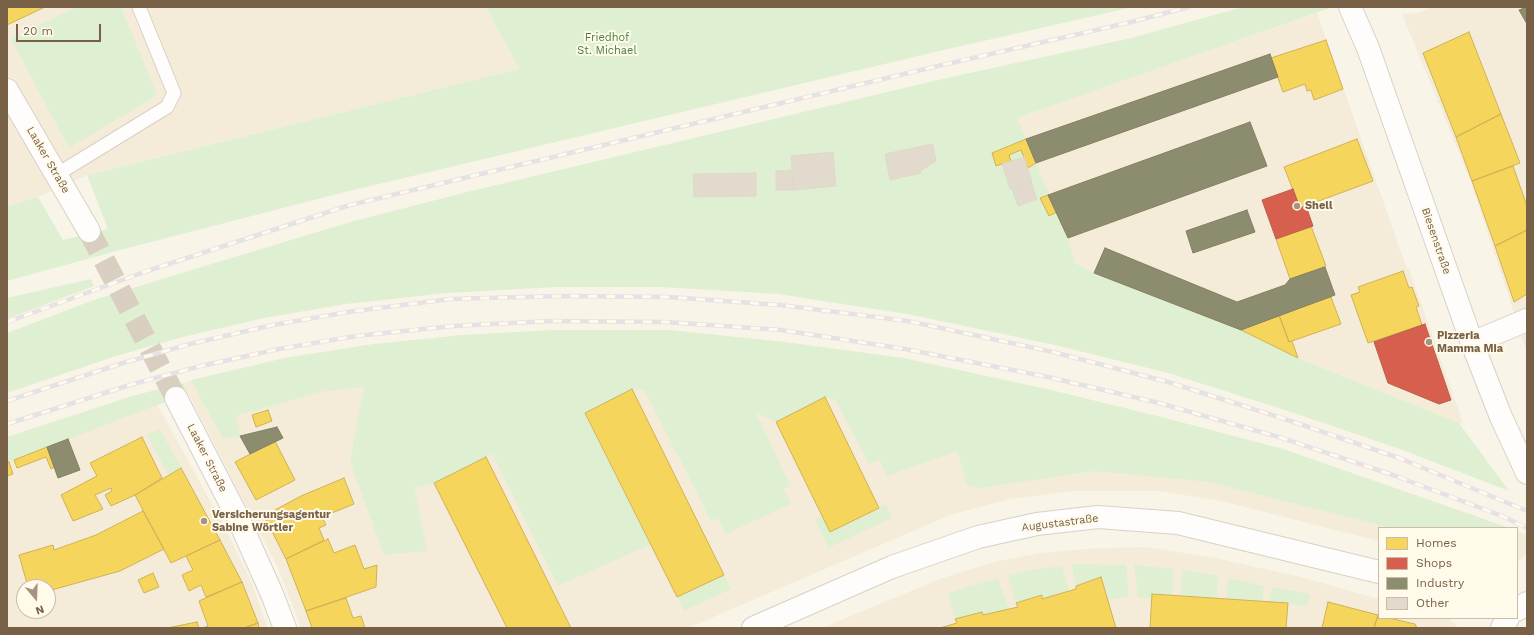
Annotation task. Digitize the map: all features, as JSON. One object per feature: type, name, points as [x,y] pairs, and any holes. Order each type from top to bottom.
[{"type":"street","name":"Biesenstraße","points":[[1350,7],[1368,48],[1472,343],[1501,417],[1527,473]]},
{"type":"street","name":"Laaker Straße","points":[[7,90],[89,231]]},
{"type":"street","points":[[1472,343],[1527,320]]},
{"type":"street","name":"Laaker Straße","points":[[176,398],[237,516],[272,594],[285,628]]},
{"type":"street","name":"Augustastraße","points":[[753,628],[892,567],[978,536],[1037,524],[1098,517],[1178,523],[1378,572]]},
{"type":"street","points":[[1518,609],[1527,603]]},
{"type":"street","points":[[1502,628],[1507,619]]},
{"type":"lane","points":[[56,175],[168,107],[174,93],[140,7]]},
{"type":"shaded area","points":[[7,7],[486,7],[519,69],[87,175],[38,197],[7,206]]},
{"type":"shaded area","points":[[1431,7],[1527,7],[1527,353],[1471,182],[1402,14],[1419,13]]},
{"type":"shaded area","points":[[1317,13],[1463,423],[1459,423],[1298,358],[1241,330],[1094,273],[1075,263],[1068,238],[1016,118]]},
{"type":"shaded area","points":[[555,330],[669,330],[784,342],[903,358],[1051,390],[1283,449],[1507,527],[1378,527],[1378,541],[1221,501],[1159,491],[1073,491],[1011,499],[953,514],[688,628],[301,628],[279,570],[183,383],[285,358],[374,344],[463,335]]},
{"type":"shaded area","points":[[157,404],[223,524],[250,579],[268,628],[7,628],[7,463]]},
{"type":"shaded area","points":[[1518,531],[1527,535],[1527,554],[1518,561]]},
{"type":"shaded area","points":[[1147,547],[1220,559],[1301,577],[1378,599],[1378,619],[1449,619],[1459,628],[822,628],[937,580],[993,562],[1040,553],[1097,548]]},
{"type":"green space","points":[[76,7],[121,7],[157,95],[69,148],[11,39]]},
{"type":"green space","name":"Friedhof St. Michael","points":[[486,7],[1133,7],[935,52],[345,192],[120,250],[7,281],[7,206],[38,197],[63,240],[108,229],[87,175],[519,69]]},
{"type":"green space","points":[[1243,7],[1333,7],[1017,118],[1068,238],[1075,263],[1094,273],[1241,330],[1298,358],[1459,423],[1509,491],[1400,449],[1285,410],[1168,373],[1055,345],[907,314],[778,294],[662,287],[555,287],[447,293],[346,304],[264,318],[179,338],[116,356],[7,393],[7,333],[91,301],[354,221],[467,192],[942,79],[1131,38]]},
{"type":"green space","points":[[91,279],[94,286],[7,319],[7,298]]},
{"type":"green space","points":[[555,330],[669,330],[784,342],[903,358],[1051,390],[1283,449],[1506,527],[1387,527],[1209,482],[1094,471],[980,488],[967,485],[957,451],[887,476],[879,460],[869,464],[835,399],[825,397],[776,422],[756,413],[790,485],[784,489],[791,504],[726,534],[718,518],[711,521],[644,389],[632,389],[585,413],[651,544],[558,586],[492,454],[434,483],[414,488],[427,551],[384,555],[350,462],[364,387],[325,391],[236,416],[240,436],[223,439],[191,380],[285,358],[374,344],[463,335]]},
{"type":"green space","points":[[183,383],[188,393],[7,463],[7,437],[132,396]]},
{"type":"green space","points":[[160,429],[181,468],[168,475],[147,435]]},
{"type":"green space","points":[[886,504],[892,518],[828,548],[815,519],[822,516],[830,532]]},
{"type":"green space","points":[[1072,564],[1126,565],[1129,596],[1109,600],[1101,577],[1076,586]]},
{"type":"green space","points":[[1134,565],[1174,569],[1172,595],[1152,594],[1152,598],[1138,597]]},
{"type":"green space","points":[[1062,566],[1069,591],[1042,599],[1041,595],[1016,603],[1008,575]]},
{"type":"green space","points":[[1183,570],[1218,576],[1217,598],[1180,595]]},
{"type":"green space","points":[[724,575],[731,589],[684,611],[677,597]]},
{"type":"green space","points":[[998,578],[1009,609],[983,615],[982,612],[955,619],[948,593]]},
{"type":"green space","points":[[1228,578],[1264,586],[1262,601],[1226,598]]},
{"type":"green space","points":[[1272,587],[1310,594],[1307,606],[1269,602]]},
{"type":"building: Homes","points":[[7,7],[45,7],[7,25]]},
{"type":"building: Homes","points":[[1469,32],[1501,114],[1456,137],[1423,53]]},
{"type":"building: Homes","points":[[1326,40],[1343,89],[1314,100],[1311,90],[1307,91],[1305,84],[1283,92],[1271,58]]},
{"type":"building: Homes","points":[[1501,114],[1520,163],[1472,181],[1456,137]]},
{"type":"building: Homes","points":[[1026,139],[1036,163],[1028,168],[1021,150],[1009,155],[1011,161],[996,166],[992,153]]},
{"type":"building: Homes","points":[[1357,139],[1373,181],[1300,208],[1284,167]]},
{"type":"building: Homes","points":[[1513,166],[1527,206],[1527,230],[1495,246],[1472,181]]},
{"type":"building: Homes","points":[[1048,195],[1057,212],[1049,216],[1040,198]]},
{"type":"building: Homes","points":[[1311,226],[1326,266],[1290,279],[1276,239]]},
{"type":"building: Homes","points":[[1527,230],[1527,294],[1514,302],[1495,246]]},
{"type":"building: Homes","points":[[1403,271],[1409,288],[1412,287],[1419,306],[1416,307],[1422,325],[1368,343],[1351,295],[1360,292],[1358,287]]},
{"type":"building: Homes","points":[[1331,297],[1341,324],[1289,342],[1279,315]]},
{"type":"building: Homes","points":[[1279,315],[1289,342],[1292,341],[1298,358],[1241,330]]},
{"type":"building: Homes","points":[[632,389],[724,575],[677,597],[585,413]]},
{"type":"building: Homes","points":[[825,397],[879,508],[830,532],[776,422]]},
{"type":"building: Homes","points":[[268,410],[272,421],[256,427],[252,415]]},
{"type":"building: Homes","points":[[142,437],[162,478],[135,495],[111,506],[105,495],[112,491],[111,488],[95,495],[103,509],[73,521],[61,495],[97,476],[90,463]]},
{"type":"building: Homes","points":[[275,441],[295,480],[256,500],[235,462]]},
{"type":"building: Homes","points":[[47,447],[54,467],[51,469],[46,457],[17,468],[14,460]]},
{"type":"building: Homes","points":[[486,457],[571,628],[507,628],[434,483]]},
{"type":"building: Homes","points":[[9,462],[13,474],[7,476],[7,463]]},
{"type":"building: Homes","points":[[181,468],[220,540],[171,563],[135,495]]},
{"type":"building: Homes","points":[[344,478],[354,504],[322,517],[326,525],[319,528],[324,540],[286,559],[264,516],[301,496]]},
{"type":"building: Homes","points":[[143,511],[164,549],[120,571],[56,589],[56,579],[26,579],[19,555],[53,545],[54,550],[96,535]]},
{"type":"building: Homes","points":[[328,539],[334,553],[355,545],[364,569],[377,565],[376,587],[306,611],[286,559]]},
{"type":"building: Homes","points":[[220,540],[242,582],[206,597],[201,585],[189,591],[182,575],[193,570],[186,556]]},
{"type":"building: Homes","points":[[153,573],[159,587],[144,593],[138,580]]},
{"type":"building: Homes","points":[[1101,577],[1116,628],[940,628],[957,623],[955,619],[982,612],[983,615],[1018,607],[1016,603],[1042,595],[1042,599],[1076,589],[1076,586]]},
{"type":"building: Homes","points":[[242,582],[258,623],[244,628],[203,628],[208,626],[199,601]]},
{"type":"building: Homes","points":[[1152,594],[1288,603],[1286,628],[1150,628]]},
{"type":"building: Homes","points":[[346,598],[353,618],[361,616],[365,628],[312,628],[306,611]]},
{"type":"building: Homes","points":[[1328,602],[1378,615],[1374,628],[1322,628]]},
{"type":"building: Homes","points":[[1378,615],[1378,619],[1393,619],[1415,624],[1417,628],[1374,628]]},
{"type":"building: Homes","points":[[197,622],[199,628],[167,628]]},
{"type":"building: Homes","points":[[258,623],[259,628],[244,628]]},
{"type":"building: Shops","points":[[1293,189],[1300,208],[1306,206],[1313,226],[1276,239],[1262,200]]},
{"type":"building: Shops","points":[[1425,324],[1451,400],[1439,404],[1388,383],[1374,342]]},
{"type":"building: Industry","points":[[1527,7],[1527,24],[1519,10]]},
{"type":"building: Industry","points":[[1270,54],[1278,77],[1036,163],[1026,139]]},
{"type":"building: Industry","points":[[1250,122],[1267,166],[1068,238],[1048,195]]},
{"type":"building: Industry","points":[[1247,210],[1255,232],[1193,253],[1186,231]]},
{"type":"building: Industry","points":[[1105,248],[1237,302],[1285,285],[1290,279],[1325,267],[1335,295],[1241,330],[1094,273]]},
{"type":"building: Industry","points":[[277,427],[283,438],[250,454],[240,436]]},
{"type":"building: Industry","points":[[68,439],[80,470],[58,478],[47,447]]},
{"type":"building: Other","points":[[933,144],[936,161],[920,171],[921,173],[890,180],[885,154]]},
{"type":"building: Other","points":[[833,152],[836,186],[794,190],[791,156]]},
{"type":"building: Other","points":[[1024,157],[1032,182],[1010,189],[1002,164]]},
{"type":"building: Other","points":[[792,170],[794,190],[776,190],[776,171]]},
{"type":"building: Other","points":[[756,173],[756,196],[694,197],[693,174]]},
{"type":"building: Other","points":[[1031,182],[1037,199],[1018,206],[1012,189]]},
{"type":"tunnel","points":[[89,231],[176,398]]},
{"type":"railway","points":[[7,322],[147,271],[350,205],[938,66],[1127,23],[1189,7]]},
{"type":"railway","points":[[7,401],[123,363],[190,344],[273,325],[348,312],[450,299],[560,296],[668,297],[780,305],[908,321],[1053,352],[1168,382],[1285,419],[1399,458],[1527,511]]},
{"type":"railway","points":[[7,424],[133,384],[201,366],[279,349],[356,336],[453,326],[551,321],[666,322],[781,330],[905,349],[1048,377],[1159,403],[1282,438],[1393,475],[1502,516],[1527,528]]},
{"type":"place","name":"Shell","points":[[1297,206]]},
{"type":"place","name":"Pizzeria Mamma Mia","points":[[1429,342]]},
{"type":"place","name":"Versicherungsagentur Sabine Wörtler","points":[[204,521]]}]
